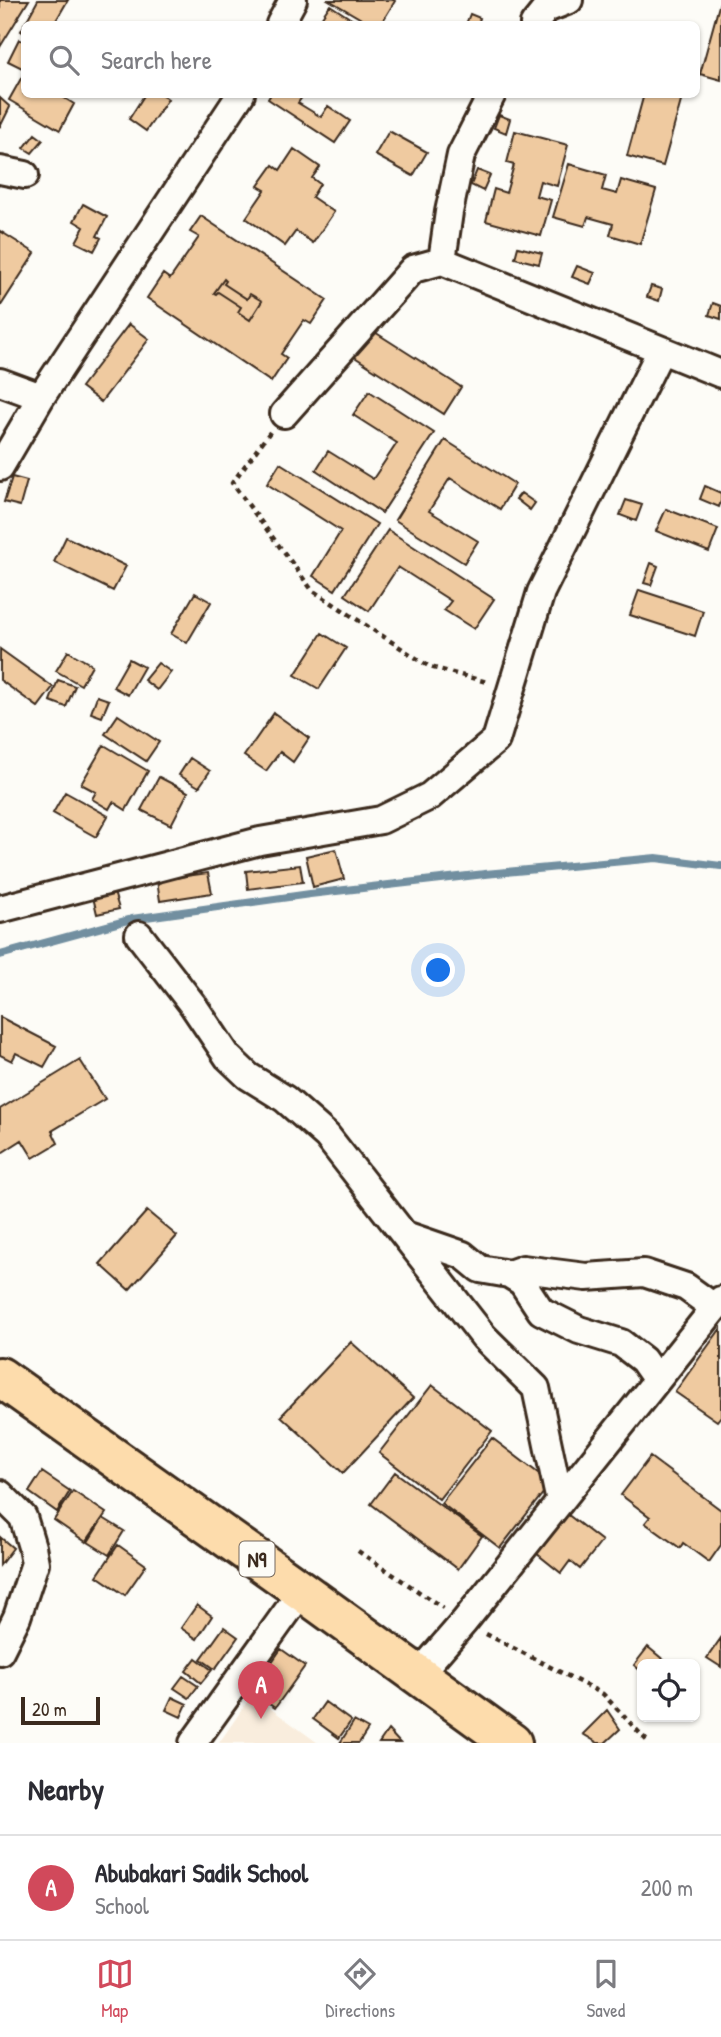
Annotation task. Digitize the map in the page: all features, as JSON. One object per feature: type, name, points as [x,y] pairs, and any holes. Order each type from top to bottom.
[{"type":"highway","name":"N9","points":[[0,1377],[512,1743]]},
{"type":"street","points":[[282,21],[293,0]]},
{"type":"street","points":[[536,21],[546,9],[569,0]]},
{"type":"street","points":[[0,467],[41,397],[238,98]]},
{"type":"street","points":[[442,261],[461,155],[490,98]]},
{"type":"street","points":[[284,414],[413,270],[442,261],[721,374]]},
{"type":"street","points":[[0,909],[260,841],[381,820],[430,796],[496,740],[541,592],[662,350]]},
{"type":"street","points":[[0,382],[41,397]]},
{"type":"street","points":[[139,935],[193,1005],[228,1057],[248,1076],[285,1099],[327,1136],[484,1337],[536,1388],[560,1502]]},
{"type":"street","points":[[405,1235],[463,1255],[480,1269],[509,1274],[522,1282],[541,1311],[579,1330],[621,1343],[643,1360],[657,1380]]},
{"type":"street","points":[[418,1675],[464,1622],[718,1304],[686,1287],[644,1273],[586,1277],[523,1269],[509,1274]]},
{"type":"street","points":[[0,1494],[23,1517],[35,1563],[17,1617],[0,1650]]},
{"type":"street","points":[[193,1743],[302,1591]]},
{"type":"path","points":[[284,414],[232,483],[312,590],[430,667],[512,689]]},
{"type":"path","points":[[358,1550],[464,1622],[603,1694],[649,1743]]},
{"type":"shaded area","points":[[252,1695],[318,1743],[219,1743]]},
{"type":"building","points":[[0,0],[29,0],[0,47]]},
{"type":"building","points":[[38,0],[68,0],[56,21],[27,21]]},
{"type":"building","points":[[329,0],[395,1],[383,21],[365,21]]},
{"type":"building","points":[[721,3],[721,80],[700,74]]},
{"type":"building","points":[[330,5],[354,21],[319,21]]},
{"type":"building","points":[[470,14],[480,18],[479,21],[467,21]]},
{"type":"building","points":[[19,39],[21,68],[8,61]]},
{"type":"building","points":[[21,79],[21,98],[64,98],[74,104],[60,130],[9,100]]},
{"type":"building","points":[[0,98],[10,107],[0,127]]},
{"type":"building","points":[[142,98],[168,99],[146,131],[129,119]]},
{"type":"building","points":[[301,98],[298,103],[321,117],[328,106],[350,121],[335,143],[268,99]]},
{"type":"building","points":[[643,98],[682,98],[663,166],[627,156]]},
{"type":"building","points":[[499,115],[510,119],[506,133],[494,128]]},
{"type":"building","points":[[389,131],[427,152],[413,176],[375,155]]},
{"type":"building","points":[[515,131],[568,145],[557,186],[540,181],[536,196],[551,200],[541,236],[486,221],[494,189],[506,193],[514,165],[507,163]]},
{"type":"building","points":[[35,134],[43,140],[32,153],[24,148]]},
{"type":"building","points":[[294,149],[320,167],[312,178],[320,184],[312,197],[334,212],[313,243],[296,231],[285,246],[246,218],[265,190],[258,186],[273,165],[280,170]]},
{"type":"building","points":[[569,164],[606,175],[602,190],[617,194],[621,180],[656,190],[640,244],[610,235],[613,224],[588,217],[585,226],[553,217]]},
{"type":"building","points":[[477,170],[490,175],[483,191],[471,185]]},
{"type":"building","points":[[83,204],[107,217],[97,236],[101,238],[94,251],[76,242],[84,227],[74,221]]},
{"type":"building","points":[[201,216],[327,300],[311,324],[304,320],[281,354],[287,358],[271,382],[147,298],[163,274],[170,279],[199,237],[190,232]],"holes":[[[224,279],[224,284],[247,299],[250,294],[262,301],[250,320],[238,312],[241,307],[218,292],[214,293]]]},
{"type":"building","points":[[0,231],[35,253],[0,307]]},
{"type":"building","points":[[518,247],[542,253],[539,264],[515,258]]},
{"type":"building","points":[[577,266],[595,273],[590,284],[572,277]]},
{"type":"building","points":[[224,279],[224,284],[247,299],[250,294],[262,301],[250,320],[238,312],[241,307],[218,292],[214,293]]},
{"type":"building","points":[[651,286],[662,289],[659,301],[647,297]]},
{"type":"building","points":[[713,303],[721,306],[721,319],[709,315]]},
{"type":"building","points":[[129,324],[149,339],[101,402],[81,387]]},
{"type":"building","points":[[370,329],[461,387],[444,414],[353,356]]},
{"type":"building","points":[[369,391],[434,433],[382,513],[316,470],[328,451],[373,479],[397,443],[353,415]]},
{"type":"building","points":[[445,440],[515,484],[500,509],[450,478],[429,511],[478,541],[464,563],[395,520]]},
{"type":"building","points":[[280,463],[377,524],[335,590],[313,576],[341,531],[267,484]]},
{"type":"building","points":[[12,477],[27,481],[20,506],[4,502]]},
{"type":"building","points":[[705,486],[721,493],[719,507],[700,499]]},
{"type":"building","points":[[521,493],[535,503],[530,510],[516,499]]},
{"type":"building","points":[[626,500],[642,505],[636,521],[620,515]]},
{"type":"building","points":[[666,509],[718,529],[709,552],[656,531]]},
{"type":"building","points":[[388,530],[494,599],[474,629],[444,610],[451,601],[398,567],[369,611],[345,595]]},
{"type":"building","points":[[66,537],[126,566],[113,591],[54,562]]},
{"type":"building","points":[[651,563],[658,566],[651,585],[644,583]]},
{"type":"building","points":[[639,590],[703,611],[695,636],[630,615]]},
{"type":"building","points":[[195,593],[211,602],[187,643],[171,634]]},
{"type":"building","points":[[322,633],[346,648],[319,689],[295,675]]},
{"type":"building","points":[[0,649],[53,687],[38,707],[0,680]]},
{"type":"building","points":[[68,651],[92,665],[81,685],[56,671]]},
{"type":"building","points":[[129,659],[144,667],[128,695],[113,687]]},
{"type":"building","points":[[158,663],[171,672],[157,690],[144,680]]},
{"type":"building","points":[[58,680],[75,686],[66,707],[50,701]]},
{"type":"building","points":[[97,696],[109,700],[102,717],[91,713]]},
{"type":"building","points":[[274,713],[309,738],[293,762],[280,752],[266,771],[244,756]]},
{"type":"building","points":[[118,715],[159,742],[146,761],[105,734]]},
{"type":"building","points":[[104,745],[148,771],[126,810],[113,802],[109,809],[92,799],[96,792],[81,784]]},
{"type":"building","points":[[190,758],[210,771],[199,787],[179,775]]},
{"type":"building","points":[[159,777],[188,792],[171,825],[141,810]]},
{"type":"building","points":[[65,792],[108,816],[96,837],[53,813]]},
{"type":"building","points":[[336,849],[344,879],[313,887],[306,856]]},
{"type":"building","points":[[300,865],[303,882],[248,889],[246,871]]},
{"type":"building","points":[[208,873],[212,893],[160,901],[157,880]]},
{"type":"building","points":[[114,892],[119,909],[97,914],[93,897]]},
{"type":"building","points":[[0,1017],[56,1046],[44,1067],[16,1053],[12,1061],[0,1055]]},
{"type":"building","points":[[80,1060],[105,1099],[52,1131],[58,1143],[33,1158],[22,1140],[0,1154],[0,1109]]},
{"type":"building","points":[[147,1211],[177,1236],[129,1290],[100,1264]]},
{"type":"building","points":[[721,1328],[721,1416],[717,1421],[675,1392]]},
{"type":"building","points":[[351,1342],[413,1398],[343,1473],[281,1416]]},
{"type":"building","points":[[432,1385],[492,1431],[439,1499],[379,1453]]},
{"type":"building","points":[[492,1438],[551,1483],[500,1548],[441,1503]]},
{"type":"building","points":[[650,1457],[721,1510],[721,1545],[709,1562],[683,1543],[680,1548],[645,1523],[650,1517],[621,1495]]},
{"type":"building","points":[[42,1472],[70,1491],[57,1512],[29,1492]]},
{"type":"building","points":[[395,1472],[482,1536],[458,1569],[371,1504]]},
{"type":"building","points":[[73,1491],[106,1513],[86,1542],[54,1520]]},
{"type":"building","points":[[567,1514],[602,1541],[580,1569],[570,1561],[561,1573],[536,1553]]},
{"type":"building","points":[[103,1518],[124,1531],[109,1555],[88,1542]]},
{"type":"building","points":[[0,1537],[13,1548],[0,1565]]},
{"type":"building","points":[[118,1545],[146,1565],[125,1595],[97,1576]]},
{"type":"building","points":[[197,1605],[212,1616],[197,1639],[181,1628]]},
{"type":"building","points":[[224,1627],[238,1637],[215,1669],[201,1659]]},
{"type":"building","points":[[721,1638],[721,1667],[707,1658]]},
{"type":"building","points":[[648,1647],[662,1659],[639,1659]]},
{"type":"building","points":[[281,1649],[305,1666],[275,1708],[251,1692]]},
{"type":"building","points":[[196,1658],[212,1670],[201,1683],[186,1671]]},
{"type":"building","points":[[183,1676],[198,1686],[189,1698],[174,1688]]},
{"type":"building","points":[[172,1697],[187,1704],[181,1717],[166,1710]]},
{"type":"building","points":[[325,1702],[351,1721],[339,1738],[313,1719]]},
{"type":"building","points":[[607,1710],[620,1729],[605,1743],[598,1743],[583,1734]]},
{"type":"building","points":[[354,1721],[368,1729],[359,1743],[340,1743]]},
{"type":"building","points":[[388,1730],[400,1743],[379,1743]]},
{"type":"waterway","points":[[0,955],[132,919],[310,894],[656,858],[721,866]]},
{"type":"place","name":"Abubakari Sadik School","points":[[261,1719]]}]
